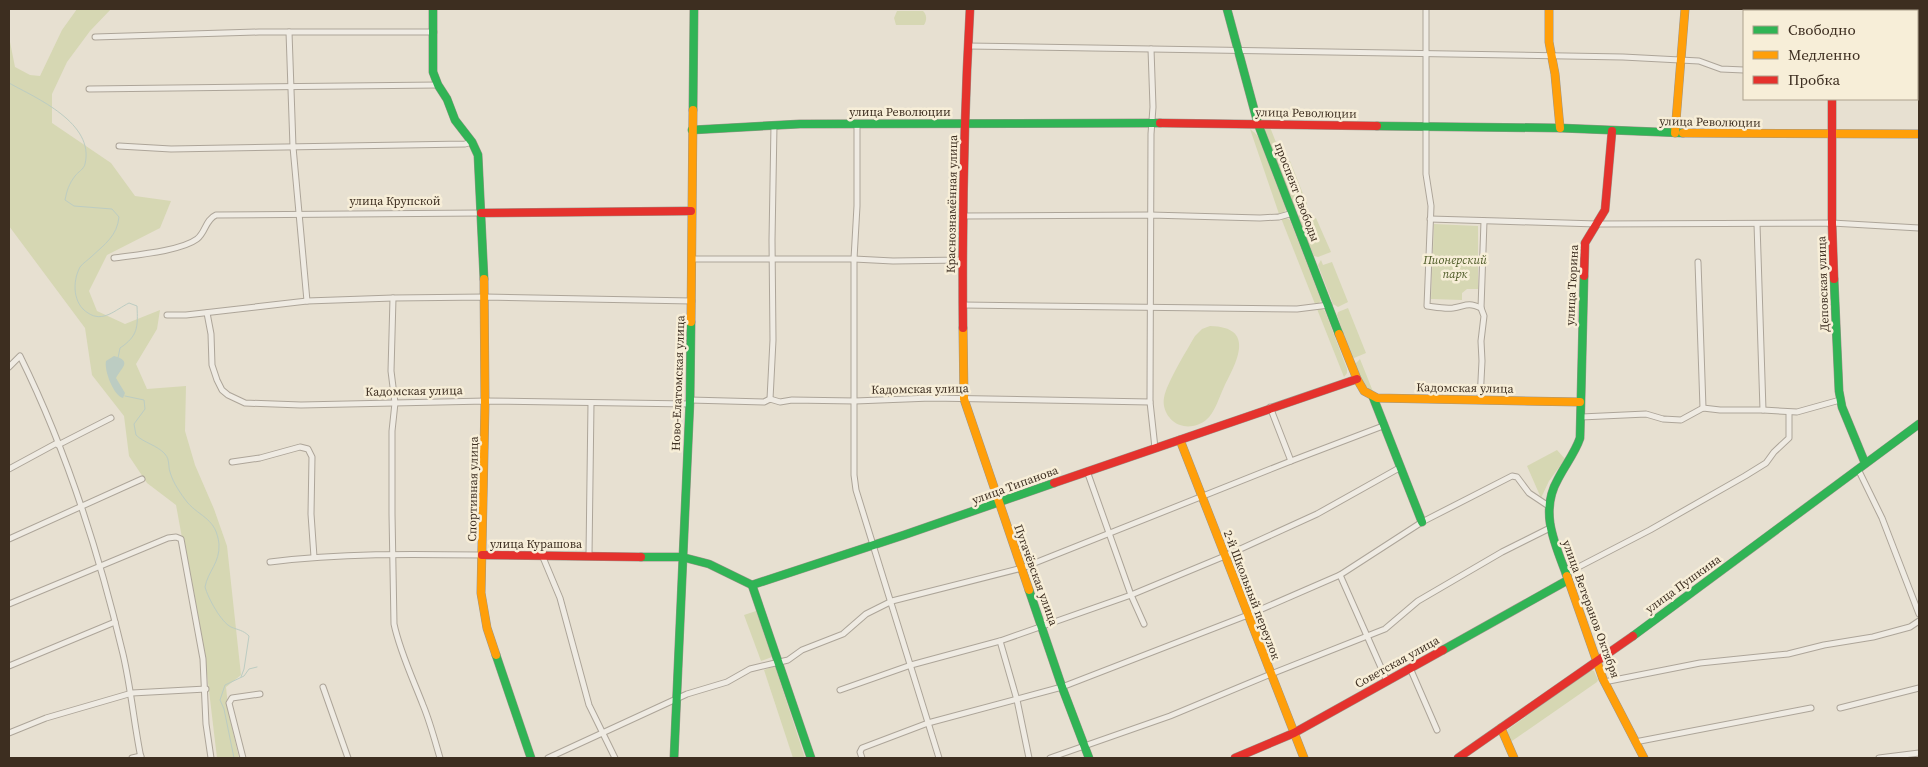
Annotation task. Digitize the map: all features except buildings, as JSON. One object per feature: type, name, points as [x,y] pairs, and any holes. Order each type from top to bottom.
[{"type":"street","points":[[119,146],[171,149],[465,144],[472,142],[455,120],[433,72],[434,9]]},
{"type":"street","name":"Ново-Елатомская улица","points":[[674,758],[690,402],[694,9]]},
{"type":"street","name":"Краснознамённая улица","points":[[964,399],[962,216],[964,123],[970,9]]},
{"type":"street","name":"проспект Свободы","points":[[1227,9],[1258,124],[1357,379]]},
{"type":"street","points":[[1426,9],[1425,54],[1428,126],[1426,174],[1431,198],[1427,306],[1454,308],[1464,304],[1472,304],[1481,308]]},
{"type":"street","points":[[1549,9],[1548,34],[1555,74],[1560,128]]},
{"type":"street","points":[[1675,133],[1685,9]]},
{"type":"street","points":[[95,37],[289,32],[434,32]]},
{"type":"street","points":[[289,32],[293,147],[307,301]]},
{"type":"street","points":[[968,46],[1425,54],[1551,54],[1578,57],[1699,61],[1721,69],[1743,70]]},
{"type":"street","points":[[1151,49],[1150,402],[1155,448]]},
{"type":"street","points":[[89,90],[438,85]]},
{"type":"street","name":"Деповская улица","points":[[1832,100],[1832,223],[1840,400],[1865,463]]},
{"type":"street","name":"улица Революции","points":[[692,130],[774,125],[1152,123],[1560,128],[1675,133],[1919,134]]},
{"type":"street","points":[[857,124],[857,206],[854,259],[854,475],[856,490],[892,601],[939,758]]},
{"type":"street","points":[[770,399],[773,340],[774,125]]},
{"type":"street","name":"улица Тюрина","points":[[1547,505],[1552,488],[1578,445],[1581,417],[1584,248],[1588,235],[1605,210],[1612,131]]},
{"type":"street","name":"Спортивная улица","points":[[472,142],[478,156],[485,297],[486,401],[481,593],[487,628],[531,758]]},
{"type":"street","name":"улица Крупской","points":[[114,258],[172,248],[189,243],[202,234],[209,219],[216,214],[691,211]]},
{"type":"street","points":[[962,216],[1150,215],[1260,218],[1279,217],[1293,213]]},
{"type":"street","points":[[1430,219],[1597,224],[1832,223],[1919,228]]},
{"type":"street","points":[[1480,400],[1481,341],[1484,316],[1481,308],[1484,221]]},
{"type":"street","points":[[1757,224],[1763,410]]},
{"type":"street","points":[[692,258],[854,259],[902,262],[962,260]]},
{"type":"street","points":[[1698,262],[1702,408]]},
{"type":"street","points":[[167,315],[207,313],[307,301],[393,298],[485,297],[692,301]]},
{"type":"street","points":[[393,298],[391,371],[395,403],[392,431],[394,609],[397,637],[423,705],[440,758]]},
{"type":"street","points":[[963,305],[1297,308],[1329,305]]},
{"type":"street","name":"Кадомская улица","points":[[207,313],[211,334],[212,365],[215,374],[222,390],[245,403],[301,405],[486,401],[591,403],[764,402],[770,399],[780,402],[792,400],[964,399],[1150,402]]},
{"type":"street","points":[[9,367],[20,356],[67,467],[99,565],[132,693],[141,757],[132,758]]},
{"type":"street","points":[[1357,379],[1364,391],[1373,397],[1422,522]]},
{"type":"street","name":"улица Типанова","points":[[752,585],[874,546],[1270,407],[1357,379]]},
{"type":"street","name":"Кадомская улица","points":[[1373,397],[1580,402]]},
{"type":"street","name":"Пугачёвская улица","points":[[964,399],[1062,687],[1089,758]]},
{"type":"street","points":[[1581,417],[1646,414],[1663,419],[1681,420],[1702,408],[1763,410],[1788,413],[1810,410],[1840,400]]},
{"type":"street","points":[[589,555],[591,403]]},
{"type":"street","points":[[1270,407],[1291,461]]},
{"type":"street","name":"Советская улица","points":[[1235,758],[1294,733],[1762,466],[1789,438],[1788,413]]},
{"type":"street","points":[[9,469],[111,418]]},
{"type":"street","name":"улица Пушкина","points":[[1458,758],[1596,662],[1919,424]]},
{"type":"street","points":[[548,758],[677,699],[728,682],[750,669],[788,660],[806,647],[844,634],[866,614],[892,601],[1022,568],[1383,426]]},
{"type":"street","name":"2-й Школьный переулок","points":[[1180,440],[1304,758]]},
{"type":"street","points":[[232,462],[260,458],[300,447],[308,450],[312,457],[311,514],[314,556]]},
{"type":"street","points":[[840,690],[911,665],[1000,641],[1043,627],[1130,594],[1225,556],[1317,514],[1401,467]]},
{"type":"street","points":[[1858,469],[1882,518],[1919,614]]},
{"type":"street","points":[[1088,471],[1130,594],[1144,624]]},
{"type":"street","points":[[862,758],[860,750],[928,723],[1062,687],[1340,576],[1422,522],[1512,476],[1517,477],[1530,493],[1547,505]]},
{"type":"street","points":[[9,539],[142,479]]},
{"type":"street","name":"улица Ветеранов Октября","points":[[1547,505],[1550,528],[1596,662],[1604,682],[1644,758]]},
{"type":"street","points":[[1050,758],[1170,716],[1389,627],[1413,604],[1456,578],[1550,528]]},
{"type":"street","points":[[9,604],[99,565],[168,538],[176,537],[181,539],[202,651],[206,689],[206,724],[211,758]]},
{"type":"street","name":"улица Курашова","points":[[270,562],[314,556],[393,554],[682,557]]},
{"type":"street","points":[[542,555],[560,598],[589,705],[615,758]]},
{"type":"street","points":[[682,557],[709,564],[752,585],[811,758]]},
{"type":"street","points":[[1340,576],[1387,681]]},
{"type":"street","points":[[1604,682],[1700,663],[1788,654],[1824,645],[1873,637],[1910,627],[1919,621]]},
{"type":"street","points":[[9,666],[115,622]]},
{"type":"street","points":[[1000,641],[1018,700],[1029,758]]},
{"type":"street","points":[[1410,668],[1438,730]]},
{"type":"street","points":[[323,687],[348,758]]},
{"type":"street","points":[[1840,708],[1919,688]]},
{"type":"street","points":[[9,733],[46,718],[132,693],[206,689]]},
{"type":"street","points":[[243,758],[229,703],[232,698],[260,694]]},
{"type":"street","points":[[1635,742],[1811,708]]},
{"type":"street","points":[[1501,728],[1514,758]]},
{"type":"street","points":[[1880,758],[1919,753]]},
{"type":"green space","points":[[77,9],[111,9],[90,31],[67,62],[52,94],[52,123],[111,163],[135,196],[171,201],[160,228],[107,255],[89,291],[97,311],[125,324],[160,310],[157,329],[136,364],[147,389],[186,386],[185,431],[195,465],[214,509],[227,546],[241,675],[226,687],[229,715],[239,758],[217,758],[207,674],[176,505],[147,483],[129,456],[124,416],[92,375],[85,328],[9,226],[9,37],[15,67],[30,75],[40,76],[62,30]]},
{"type":"green space","points":[[897,11],[923,11],[926,16],[925,23],[924,25],[896,25],[894,18]]},
{"type":"green space","points":[[1270,127],[1284,163],[1290,161],[1307,204],[1298,208],[1294,206],[1265,133],[1265,128]]},
{"type":"green space","points":[[1250,129],[1259,138],[1286,209],[1284,213],[1279,214]]},
{"type":"green space","points":[[1304,212],[1308,221],[1316,218],[1331,252],[1318,257],[1314,256],[1298,217],[1299,214]]},
{"type":"green space","points":[[1285,217],[1290,220],[1321,300],[1319,303],[1315,304],[1281,218]]},
{"type":"green space","name":"Пионерский парк","points":[[1434,224],[1478,226],[1478,289],[1467,289],[1462,293],[1462,300],[1431,299]]},
{"type":"green space","points":[[1321,260],[1323,265],[1332,262],[1348,302],[1338,307],[1333,304],[1318,265]]},
{"type":"green space","points":[[1348,308],[1366,353],[1354,358],[1351,356],[1337,315],[1338,312]]},
{"type":"green space","points":[[1317,309],[1325,311],[1347,369],[1344,377]]},
{"type":"green space","points":[[1210,326],[1225,328],[1234,333],[1238,339],[1237,357],[1209,417],[1197,425],[1180,425],[1170,418],[1165,410],[1164,398],[1177,367],[1195,336],[1202,329]]},
{"type":"green space","points":[[1360,359],[1374,394],[1363,383],[1355,364]]},
{"type":"green space","points":[[1557,450],[1565,459],[1549,481],[1541,498],[1527,466]]},
{"type":"green space","points":[[756,611],[772,657],[761,661],[744,615]]},
{"type":"green space","points":[[775,666],[805,758],[793,758],[764,670]]},
{"type":"green space","points":[[1591,670],[1594,671],[1597,682],[1512,741],[1510,740],[1507,730]]},
{"type":"shaded area","points":[[114,356],[123,360],[124,363],[116,378],[125,393],[123,398],[116,392],[106,370],[106,361]]},
{"type":"waterway","points":[[9,83],[48,104],[72,124],[81,136],[86,149],[85,164],[71,182],[65,200],[74,206],[112,209],[119,217],[116,229],[110,239],[80,267],[75,286],[79,304],[93,316],[104,316],[129,303],[137,306],[136,330],[134,335],[120,348],[118,358]]},
{"type":"waterway","points":[[125,396],[144,400],[145,409],[134,424],[136,435],[165,454],[168,458],[171,476],[180,492],[187,502],[207,519],[215,529],[219,551],[205,587],[212,603],[223,620],[231,627],[243,631],[249,636],[241,677]]},
{"type":"waterway","points":[[234,758],[224,709],[220,700],[225,685],[244,676],[249,669],[257,667]]},
{"type":"traffic: fast","points":[[433,9],[433,72],[455,120],[472,142],[478,155],[484,279]]},
{"type":"traffic: fast","points":[[693,110],[694,9]]},
{"type":"traffic: fast","points":[[1227,9],[1258,124],[1339,334]]},
{"type":"traffic: fast","points":[[692,130],[800,124],[1160,123]]},
{"type":"traffic: fast","points":[[1377,126],[1560,128],[1683,133]]},
{"type":"traffic: fast","points":[[1567,576],[1554,540],[1549,516],[1552,491],[1580,438],[1584,276]]},
{"type":"traffic: fast","points":[[1834,279],[1839,391],[1842,407],[1865,463]]},
{"type":"traffic: fast","points":[[674,758],[690,400],[691,322]]},
{"type":"traffic: fast","points":[[1373,397],[1422,522]]},
{"type":"traffic: fast","points":[[1633,636],[1919,424]]},
{"type":"traffic: fast","points":[[641,557],[682,557],[709,564],[752,585],[1054,483]]},
{"type":"traffic: fast","points":[[1443,650],[1568,580]]},
{"type":"traffic: fast","points":[[752,585],[811,758]]},
{"type":"traffic: fast","points":[[1029,590],[1062,687],[1089,758]]},
{"type":"traffic: fast","points":[[496,655],[531,758]]},
{"type":"traffic: slow","points":[[1549,9],[1549,42],[1555,74],[1560,128]]},
{"type":"traffic: slow","points":[[1675,133],[1685,9]]},
{"type":"traffic: slow","points":[[691,322],[693,110]]},
{"type":"traffic: slow","points":[[1683,133],[1919,134]]},
{"type":"traffic: slow","points":[[484,279],[485,403],[481,593],[487,628],[496,655]]},
{"type":"traffic: slow","points":[[963,328],[964,399],[1029,590]]},
{"type":"traffic: slow","points":[[1339,334],[1357,379],[1364,391],[1377,398],[1580,402]]},
{"type":"traffic: slow","points":[[1180,440],[1304,758]]},
{"type":"traffic: slow","points":[[1567,576],[1603,679],[1644,758]]},
{"type":"traffic: slow","points":[[1501,728],[1514,758]]},
{"type":"traffic: jam","points":[[963,328],[964,168],[970,9]]},
{"type":"traffic: jam","points":[[1832,100],[1834,279]]},
{"type":"traffic: jam","points":[[1160,123],[1377,126]]},
{"type":"traffic: jam","points":[[1584,276],[1585,243],[1605,210],[1612,131]]},
{"type":"traffic: jam","points":[[481,213],[691,211]]},
{"type":"traffic: jam","points":[[1054,483],[1357,379]]},
{"type":"traffic: jam","points":[[482,555],[641,557]]},
{"type":"traffic: jam","points":[[1458,758],[1633,636]]},
{"type":"traffic: jam","points":[[1235,758],[1294,733],[1443,650]]}]
